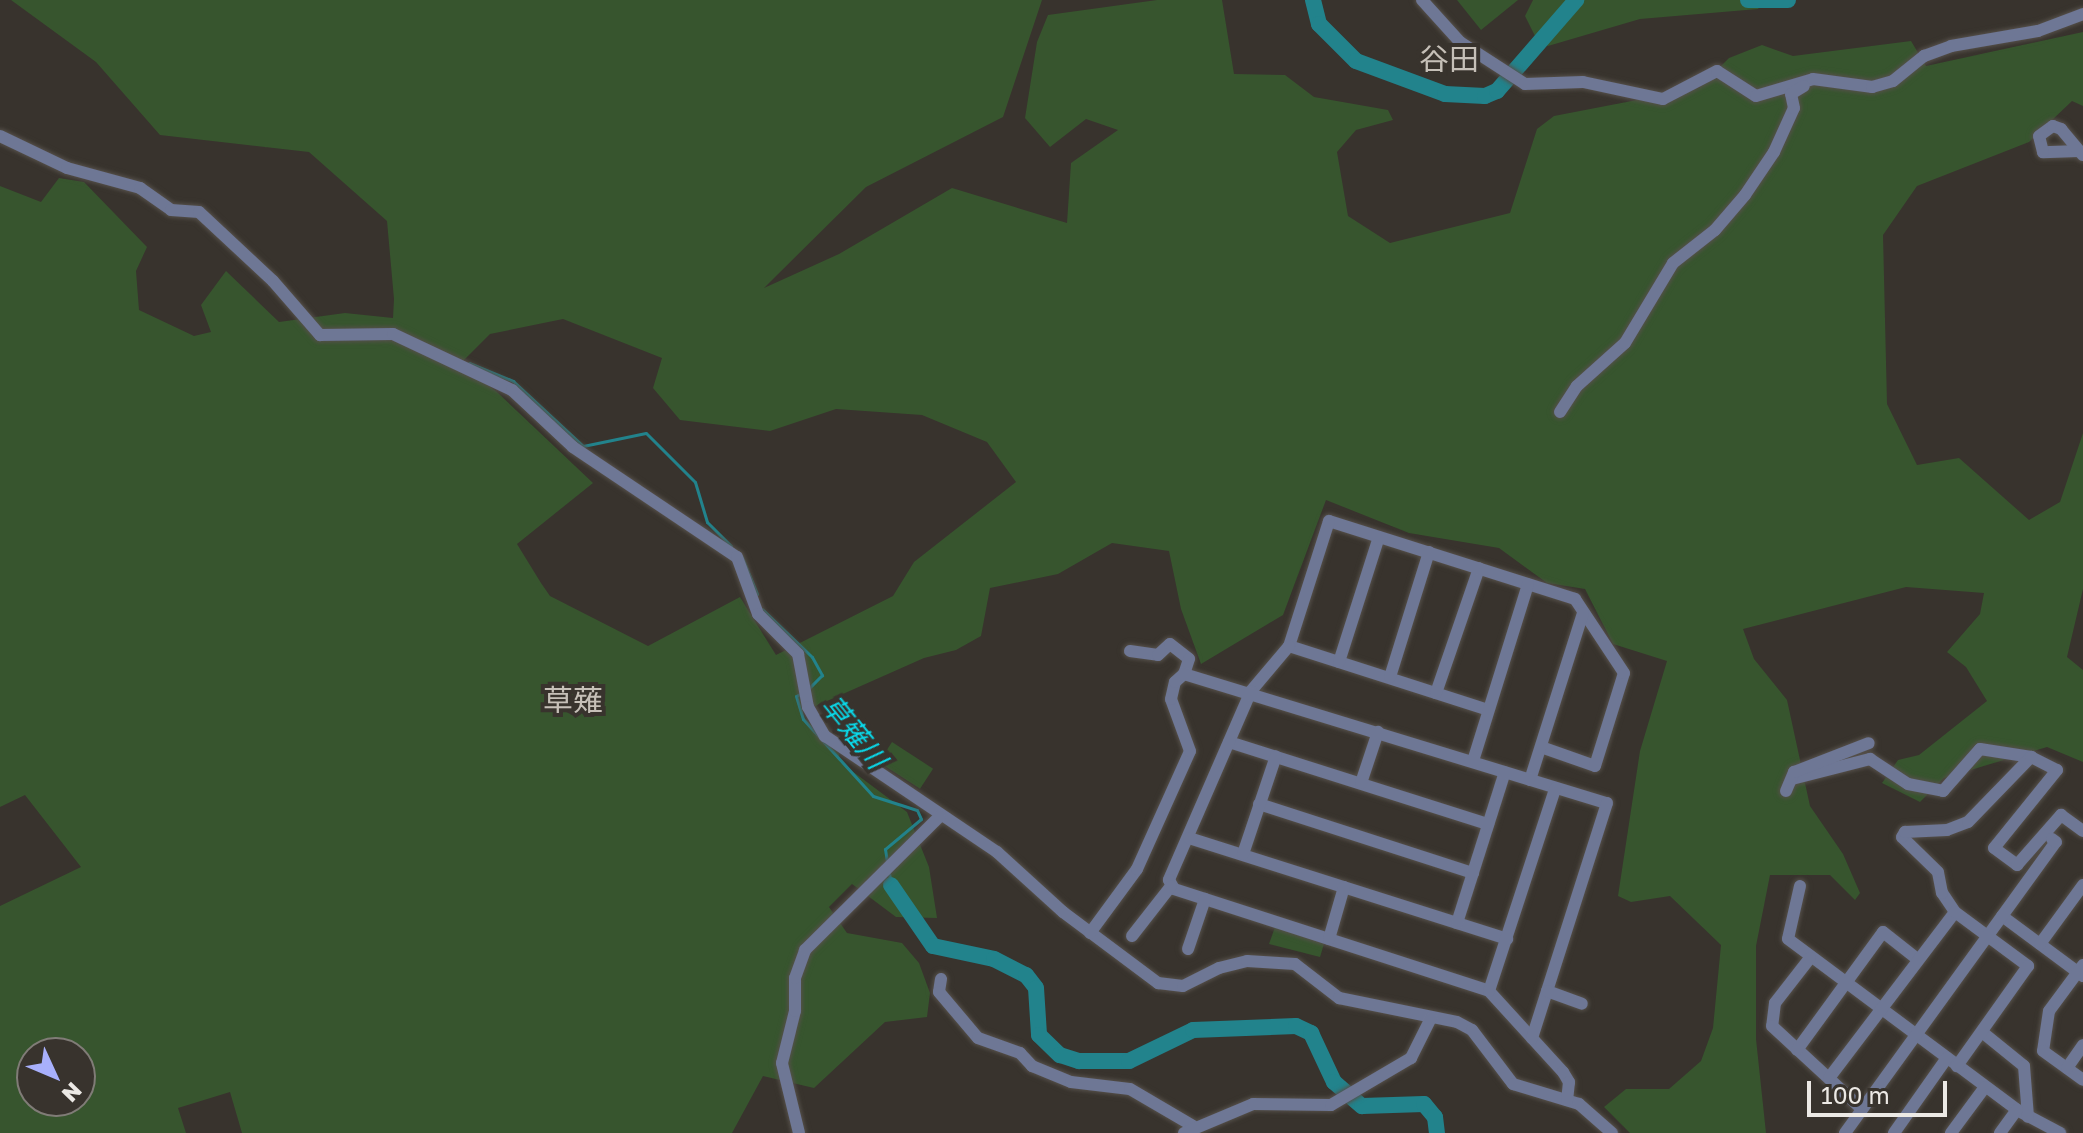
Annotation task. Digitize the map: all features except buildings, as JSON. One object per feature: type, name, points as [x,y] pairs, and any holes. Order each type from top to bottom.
[{"type":"street","points":[[1422,0],[1460,42],[1515,77],[1538,87],[1583,82],[1663,99],[1680,94],[1710,72],[1730,75],[1756,96],[1813,79],[1872,87],[1893,81],[1924,56],[1951,46],[2038,31],[2083,14]]},
{"type":"street","points":[[1560,412],[1577,386],[1625,343],[1673,263],[1715,230],[1745,195],[1789,119],[1794,108],[1791,94],[1813,79]]},
{"type":"street","points":[[0,136],[67,168],[140,188],[171,210],[199,212],[273,281],[303,321],[320,335],[393,334],[512,390],[573,447],[737,557],[758,614],[798,654],[808,707],[825,736],[1018,868],[1090,933],[1168,986],[1183,986],[1219,968],[1247,961],[1281,961],[1302,969],[1339,998],[1472,1030],[1513,1084],[1590,1110],[1612,1133]]},
{"type":"street","points":[[1132,936],[1171,886],[1251,691],[1289,646],[1329,521],[1575,599],[1624,673],[1595,766],[1541,747]]},
{"type":"street","points":[[1339,662],[1379,537]]},
{"type":"street","points":[[1390,677],[1429,552]]},
{"type":"street","points":[[1436,693],[1479,568]]},
{"type":"street","points":[[1473,761],[1528,584]]},
{"type":"street","points":[[1530,780],[1583,613]]},
{"type":"street","points":[[1090,933],[1137,869],[1190,751],[1171,699],[1175,682],[1184,674],[1189,659],[1170,644],[1158,655],[1130,651]]},
{"type":"street","points":[[1289,646],[1488,710]]},
{"type":"street","points":[[1184,674],[1251,691],[1607,803],[1532,1038]]},
{"type":"street","points":[[1361,783],[1378,732]]},
{"type":"street","points":[[1229,742],[1488,824]]},
{"type":"street","points":[[1869,743],[1794,772],[1789,785],[1870,759],[1908,784],[1943,791],[1980,749],[2031,757],[2057,770],[1994,848],[2017,865],[2061,815],[2083,831]]},
{"type":"street","points":[[1243,854],[1276,756]]},
{"type":"street","points":[[1894,1133],[1952,1062],[1982,1032],[2028,966],[1955,912],[1942,893],[1938,872],[1902,837],[1905,832],[1947,830],[1968,822],[2031,757]]},
{"type":"street","points":[[1457,923],[1505,772]]},
{"type":"street","points":[[1489,991],[1555,789]]},
{"type":"street","points":[[1259,804],[1473,873]]},
{"type":"street","points":[[799,1133],[782,1063],[795,1011],[795,978],[805,950],[940,816]]},
{"type":"street","points":[[1189,838],[1507,939]]},
{"type":"street","points":[[1845,1133],[2056,842],[2052,839]]},
{"type":"street","points":[[2040,944],[2083,885]]},
{"type":"street","points":[[1171,886],[1489,991],[1563,1072],[1569,1082],[1567,1100]]},
{"type":"street","points":[[1800,886],[1788,939],[1985,1087],[2022,1113],[2060,1133]]},
{"type":"street","points":[[1329,939],[1344,887]]},
{"type":"street","points":[[1188,949],[1205,899]]},
{"type":"street","points":[[1829,1078],[1916,958],[1955,912]]},
{"type":"street","points":[[2002,916],[2081,971],[2049,1011],[2043,1029],[2043,1051],[2083,1080]]},
{"type":"street","points":[[1797,1050],[1883,932],[1916,958]]},
{"type":"street","points":[[1810,958],[1771,1014],[1772,1026],[1862,1109]]},
{"type":"street","points":[[941,979],[939,992],[978,1038],[1020,1053],[1032,1066],[1071,1082],[1130,1089],[1188,1130],[1253,1104],[1300,1101],[1319,1108],[1411,1058],[1431,1018]]},
{"type":"street","points":[[1547,991],[1582,1004]]},
{"type":"street","points":[[1982,1032],[2024,1066],[2022,1113],[2000,1133]]},
{"type":"street","points":[[2067,1068],[2083,1045]]},
{"type":"street","points":[[1951,1133],[1985,1087]]},
{"type":"green space","points":[[11,0],[1042,0],[1003,117],[866,187],[764,288],[839,254],[952,188],[1067,223],[1071,163],[1118,130],[1086,119],[1050,147],[1025,118],[1037,42],[1048,15],[1157,0],[1222,0],[1234,74],[1285,75],[1314,97],[1388,110],[1393,120],[1356,130],[1337,152],[1348,216],[1390,243],[1510,213],[1537,129],[1554,116],[1699,88],[1729,58],[1762,45],[1793,56],[1911,41],[1926,66],[2083,32],[2083,106],[2072,101],[2029,142],[1917,186],[1883,235],[1887,404],[1917,465],[1959,458],[2029,520],[2060,502],[2083,433],[2083,589],[2067,657],[2083,670],[2083,762],[2047,747],[1944,778],[1920,802],[1882,783],[1898,760],[1919,755],[1987,701],[1966,667],[1947,652],[1980,614],[1984,593],[1906,587],[1743,629],[1754,659],[1787,700],[1810,806],[1843,854],[1860,893],[1855,900],[1830,875],[1770,875],[1756,946],[1756,1039],[1766,1133],[1630,1133],[1604,1107],[1626,1089],[1669,1089],[1701,1061],[1713,1028],[1721,945],[1670,896],[1631,902],[1618,896],[1640,751],[1667,661],[1613,644],[1585,589],[1547,583],[1499,548],[1409,533],[1326,500],[1283,615],[1201,664],[1181,609],[1169,551],[1112,543],[1058,574],[990,588],[981,636],[956,650],[924,658],[800,713],[839,754],[840,762],[907,812],[929,867],[937,918],[896,917],[852,884],[829,907],[847,933],[902,943],[919,963],[930,993],[927,1017],[885,1022],[814,1088],[763,1076],[732,1133],[242,1133],[230,1092],[178,1108],[186,1133],[0,1133],[0,906],[81,867],[25,795],[0,807],[0,186],[41,202],[59,178],[84,182],[147,247],[136,271],[139,310],[194,336],[211,332],[201,305],[226,271],[279,322],[345,313],[393,318],[387,221],[309,152],[160,135],[96,62]],"holes":[[[563,319],[662,358],[653,388],[680,420],[770,431],[836,409],[922,415],[987,442],[1016,482],[914,562],[893,596],[776,655],[740,597],[648,646],[550,596],[541,583],[517,544],[593,483],[496,391],[459,365],[490,334]]]},
{"type":"green space","points":[[1457,0],[1518,0],[1481,30]]},
{"type":"green space","points":[[1533,0],[1764,0],[1758,9],[1640,19],[1548,46],[1535,36],[1525,16]]},
{"type":"green space","points":[[892,742],[933,769],[920,789],[879,762]]},
{"type":"green space","points":[[1275,927],[1324,944],[1320,957],[1269,944]]},
{"type":"waterway","points":[[1313,0],[1319,24],[1356,61],[1445,94],[1485,96],[1497,91],[1576,0]]},
{"type":"waterway","points":[[1748,0],[1788,0]]},
{"type":"waterway","name":"草薙川","points":[[469,363],[513,381],[583,446],[646,433],[695,482],[707,522],[731,546]]},
{"type":"waterway","name":"草薙川","points":[[742,557],[757,594]]},
{"type":"waterway","name":"草薙川","points":[[762,609],[812,657],[822,675],[807,690]]},
{"type":"waterway","name":"草薙川","points":[[800,694],[796,696],[803,719],[873,796],[917,810],[921,819],[885,849],[887,861]]},
{"type":"waterway","name":"草薙川","points":[[889,873],[891,885]]},
{"type":"waterway","name":"草薙川","points":[[891,885],[933,946],[994,959],[1026,975],[1036,988],[1039,1035],[1060,1055],[1079,1061],[1129,1061],[1193,1030],[1296,1026],[1311,1033],[1334,1082],[1362,1106],[1424,1104],[1435,1117],[1437,1133]]},
{"type":"district","name":"谷田","points":[[1449,59]]},
{"type":"district","name":"草薙","points":[[573,700]]}]
